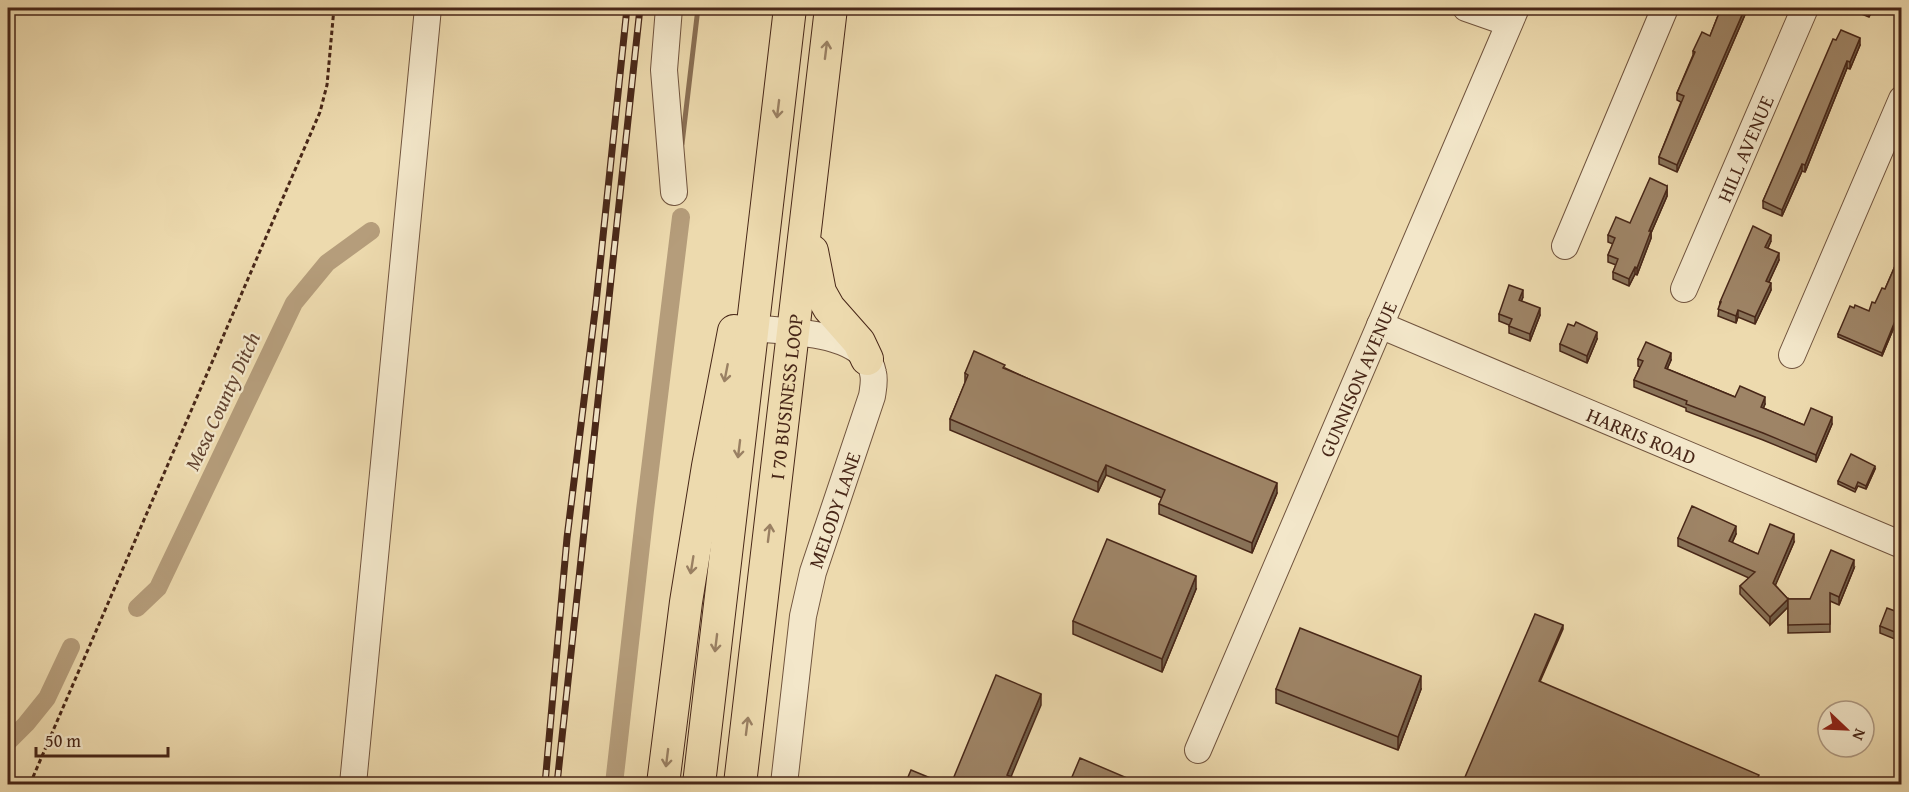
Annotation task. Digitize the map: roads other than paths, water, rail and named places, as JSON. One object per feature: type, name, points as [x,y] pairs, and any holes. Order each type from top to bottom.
[{"type":"main road","name":"I 70 BUSINESS LOOP","points":[[699,784],[790,8]]},
{"type":"main road","name":"I 70 BUSINESS LOOP","points":[[740,784],[831,8]]},
{"type":"main road","points":[[663,784],[686,602],[708,466],[773,151]]},
{"type":"main road","points":[[809,191],[812,257],[820,292],[829,308],[859,342],[867,359]]},
{"type":"street","points":[[353,784],[428,8]]},
{"type":"street","points":[[669,8],[664,70],[674,192]]},
{"type":"street","points":[[1466,8],[1513,15]]},
{"type":"street","points":[[1565,246],[1665,8]]},
{"type":"street","name":"HILL AVENUE","points":[[1684,289],[1804,8]]},
{"type":"street","name":"GUNNISON AVENUE","points":[[1198,750],[1513,15]]},
{"type":"street","points":[[1792,355],[1902,99]]},
{"type":"street","name":"HARRIS ROAD","points":[[1380,325],[1902,546]]},
{"type":"street","points":[[753,328],[842,341],[856,348],[867,359]]},
{"type":"street","name":"MELODY LANE","points":[[784,784],[803,616],[813,572],[872,396],[873,371],[867,359]]},
{"type":"waterway","points":[[682,144],[698,8]]},
{"type":"waterway","points":[[614,784],[681,217]]},
{"type":"waterway","name":"Mesa County Ditch","points":[[137,608],[158,588],[294,303],[327,263],[371,231]]},
{"type":"waterway","name":"Mesa County Ditch","points":[[8,742],[47,698],[71,647]]},
{"type":"railway","points":[[545,784],[567,538],[596,303],[627,8]]},
{"type":"railway","points":[[557,784],[640,8]]}]
